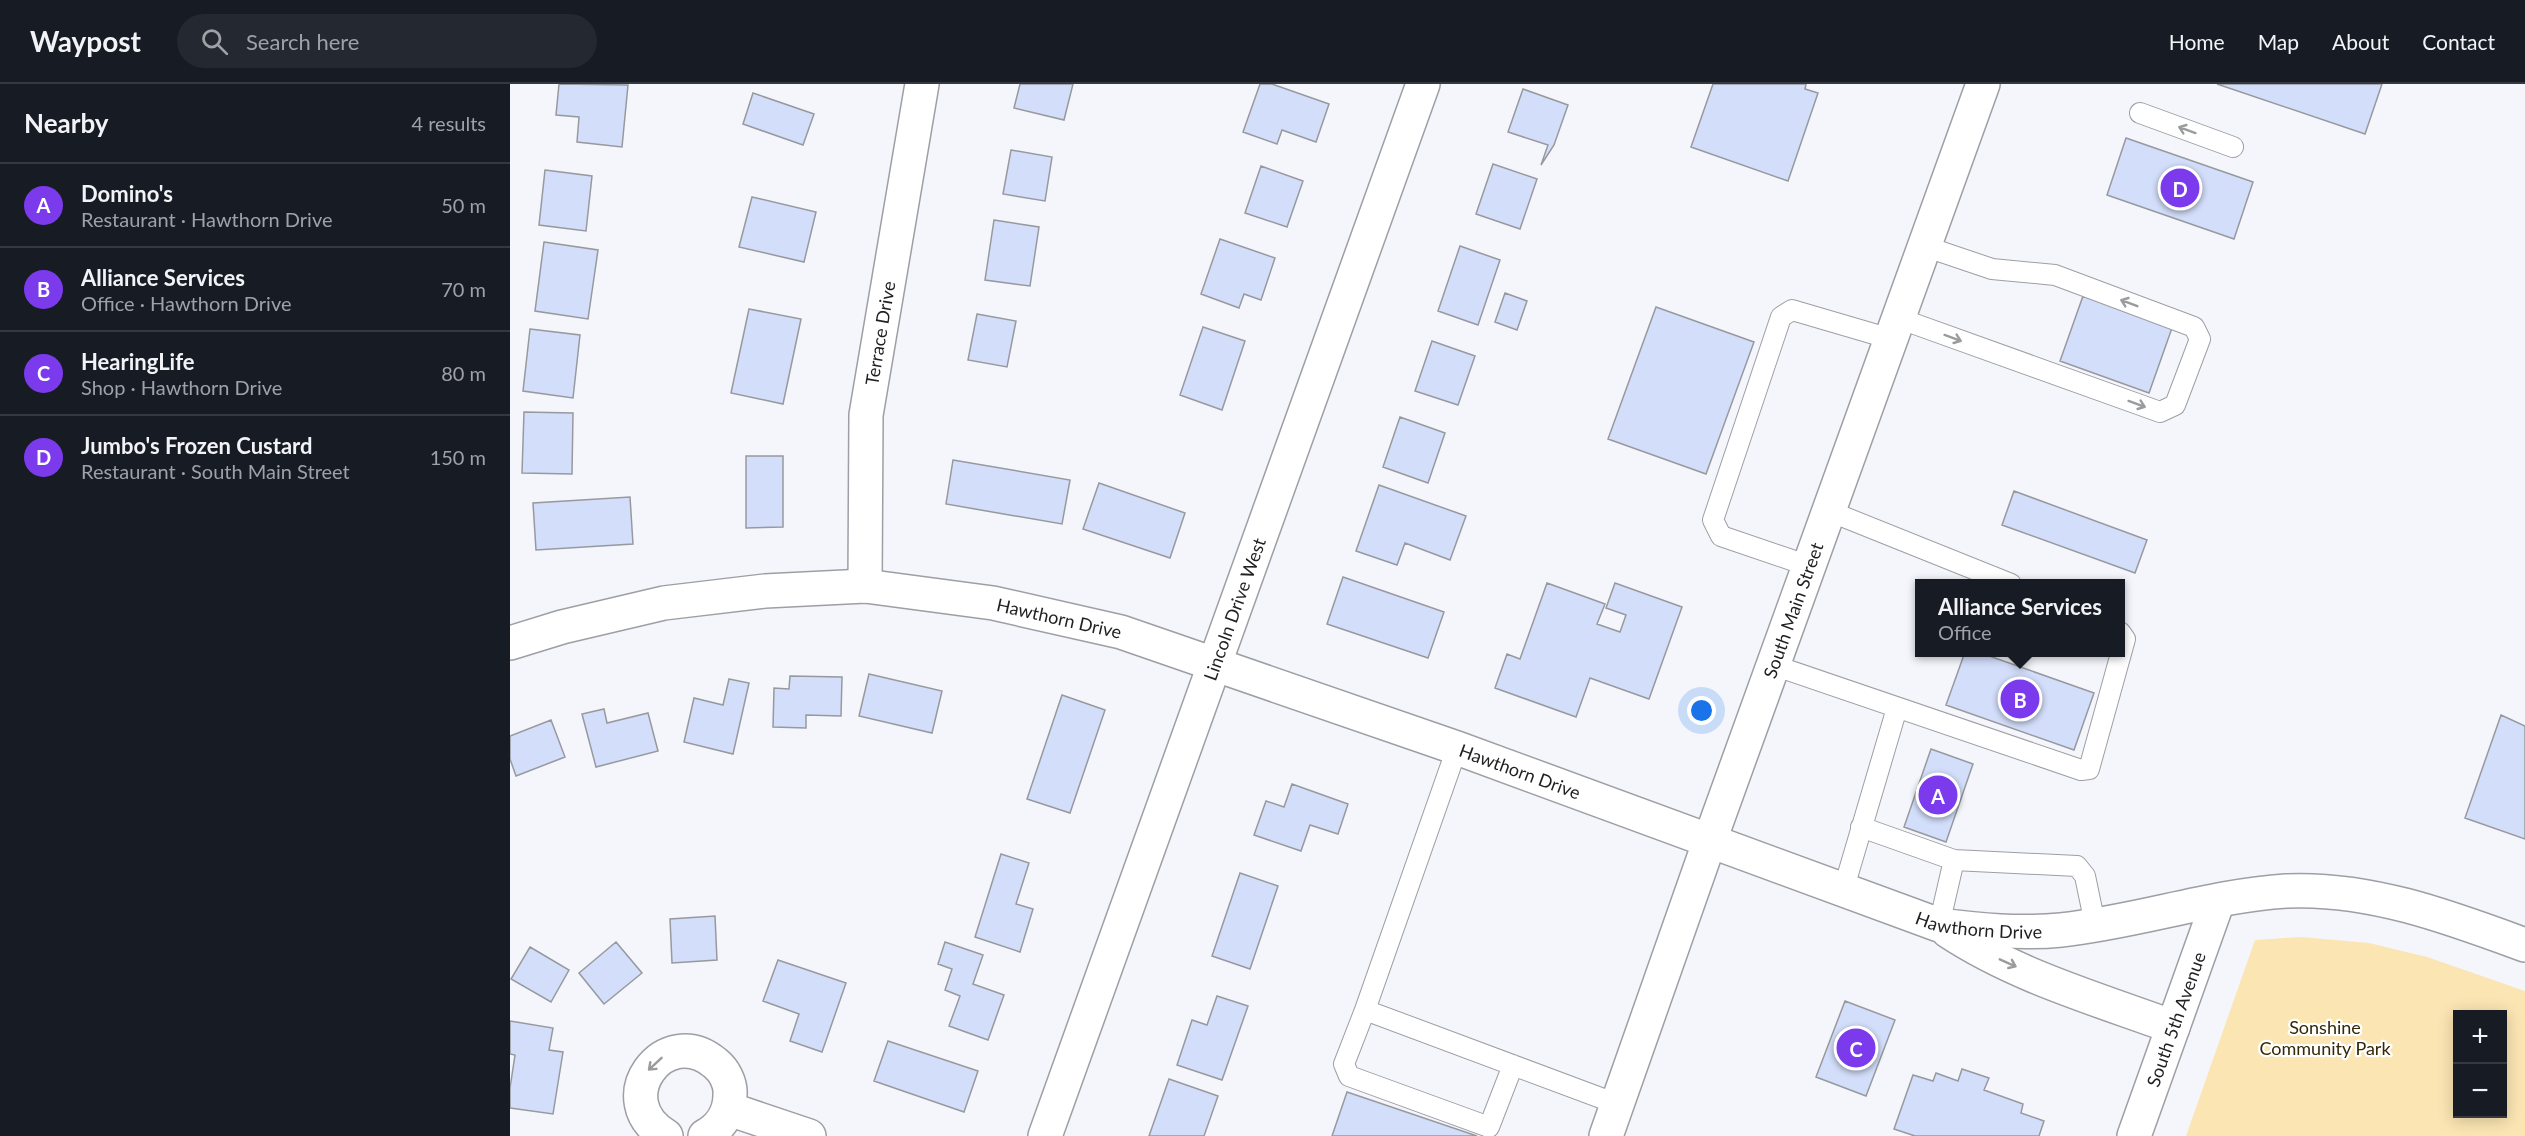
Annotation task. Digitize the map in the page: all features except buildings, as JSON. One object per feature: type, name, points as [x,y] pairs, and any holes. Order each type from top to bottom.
[{"type":"street","name":"Terrace Drive","points":[[865,586],[866,415],[922,84]]},
{"type":"street","name":"Lincoln Drive West","points":[[1045,1136],[1423,84]]},
{"type":"street","name":"South Main Street","points":[[1606,1136],[1710,840],[1983,84]]},
{"type":"street","name":"Hawthorn Drive","points":[[510,643],[562,627],[664,603],[765,591],[865,586],[993,603],[1121,632],[1457,748],[1938,925],[1999,933],[2061,930],[2287,891],[2335,893],[2380,899],[2442,914],[2525,945]]},
{"type":"street","name":"South 5th Avenue","points":[[2134,1136],[2218,902]]},
{"type":"street","points":[[1938,925],[1976,950],[2045,980],[2173,1027]]},
{"type":"street","points":[[666,1136],[656,1130],[646,1119],[641,1105],[640,1090],[653,1064],[666,1055],[680,1051],[695,1052],[709,1057],[720,1066],[728,1079],[731,1094],[729,1109],[723,1122],[705,1136]]},
{"type":"street","points":[[729,1109],[809,1136]]},
{"type":"lane","points":[[2140,113],[2233,147]]},
{"type":"lane","points":[[1809,566],[1721,536],[1713,520],[1781,317],[1792,310],[1894,329],[2160,412],[2175,405],[2200,339],[2194,327],[2055,274],[1992,269],[1924,246]]},
{"type":"lane","points":[[1828,511],[1998,579]]},
{"type":"lane","points":[[1773,665],[2081,770],[2089,769],[2120,657]]},
{"type":"lane","points":[[1843,891],[1897,708]]},
{"type":"lane","points":[[1457,748],[1344,1064],[1349,1076],[1487,1131],[1513,1065]]},
{"type":"lane","points":[[1861,827],[1954,860],[2077,866],[2085,876],[2095,924]]},
{"type":"lane","points":[[1938,925],[1954,860]]},
{"type":"lane","points":[[1365,1010],[1617,1104]]},
{"type":"green space","name":"Sonshine Community Park","points":[[2301,937],[2369,943],[2427,957],[2525,991],[2525,1136],[2186,1136],[2255,940]]},
{"type":"place","name":"Jumbo's Frozen Custard","points":[[2180,188]]},
{"type":"place","name":"Alliance Services","points":[[2020,699]]},
{"type":"place","name":"Domino's","points":[[1938,795]]},
{"type":"place","name":"HearingLife","points":[[1856,1048]]}]
